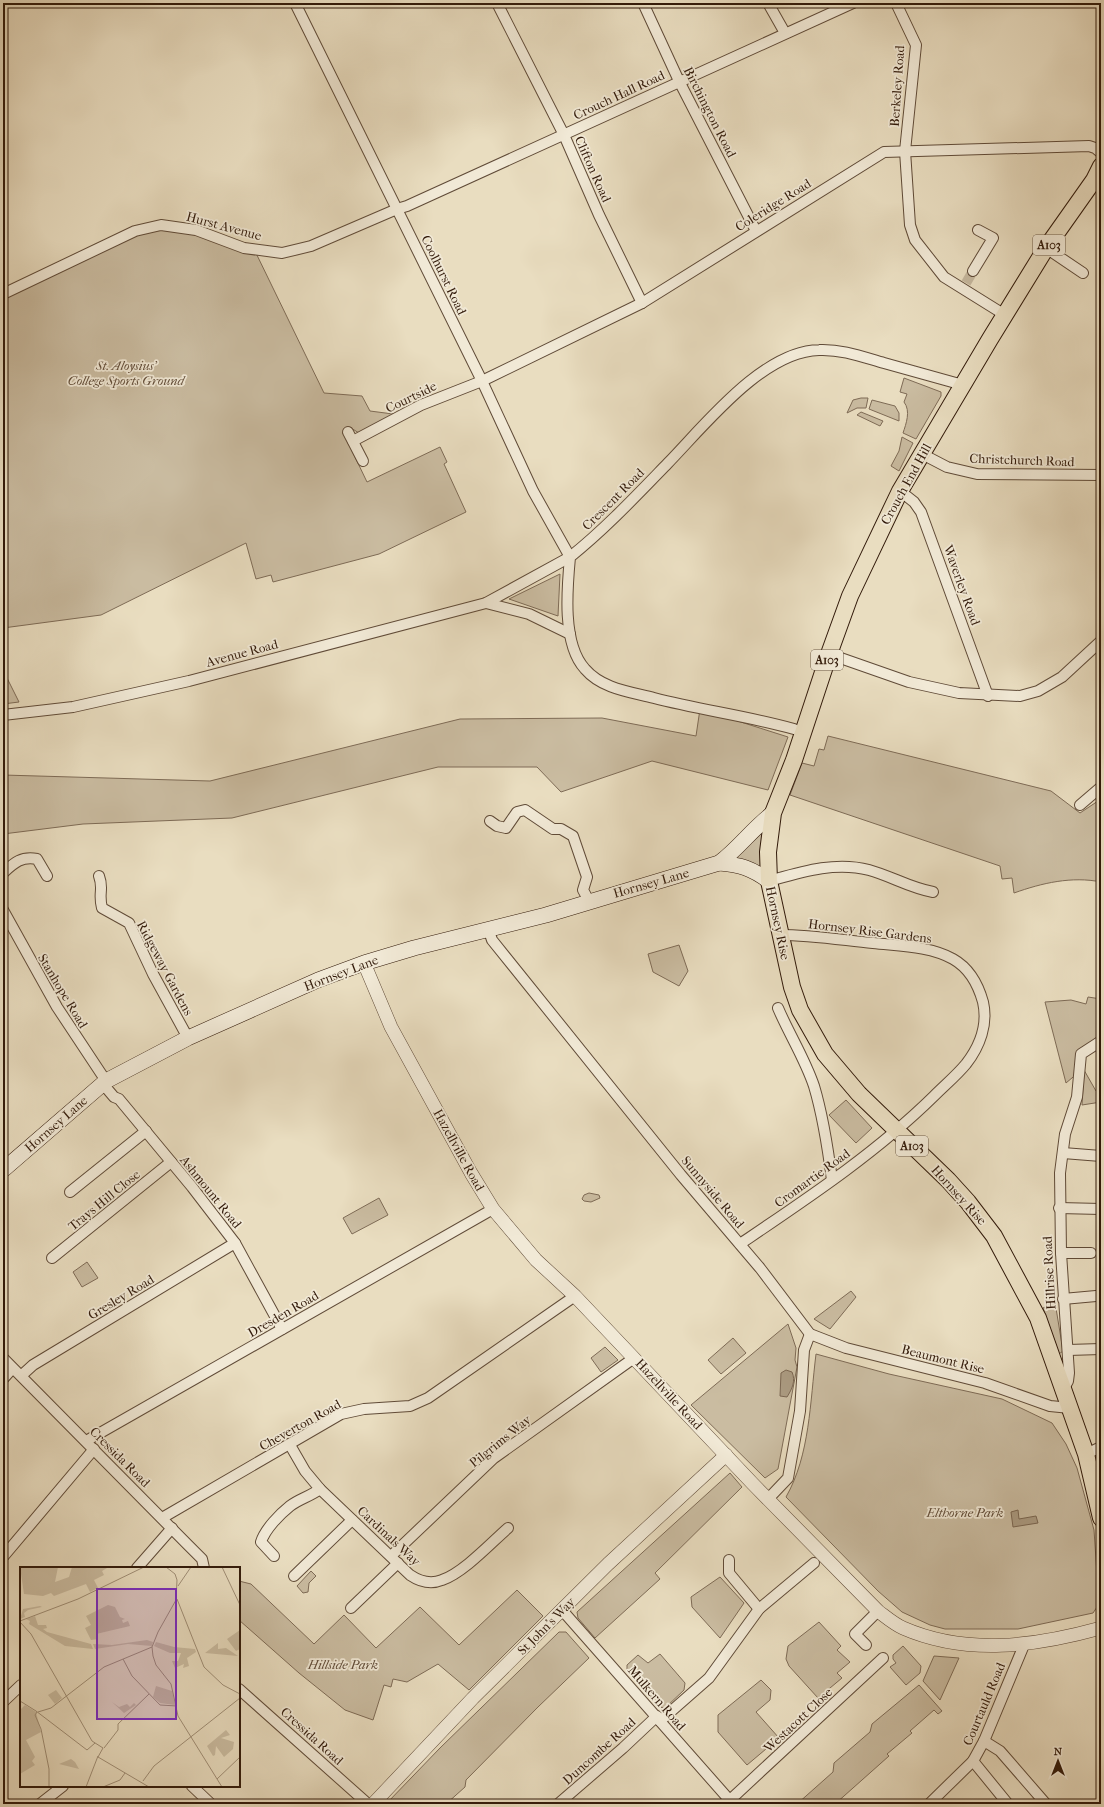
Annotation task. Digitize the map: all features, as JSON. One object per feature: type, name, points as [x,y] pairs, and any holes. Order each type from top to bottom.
[{"type":"main road","name":"Crouch End Hill","points":[[770,831],[773,813],[794,760],[850,596],[900,491],[1046,248],[1094,180],[1101,166]]},
{"type":"main road","name":"Hornsey Lane","points":[[719,863],[773,813]]},
{"type":"main road","name":"Hornsey Lane","points":[[743,842],[759,833],[770,831]]},
{"type":"main road","name":"Hornsey Rise","points":[[770,831],[768,852],[769,880],[792,987],[800,1010],[825,1054],[859,1094],[948,1180],[968,1202],[994,1236],[1038,1318],[1086,1454],[1101,1518]]},
{"type":"main road","name":"Hornsey Lane","points":[[3,1170],[104,1083],[188,1038],[318,980],[364,963],[488,928],[546,915],[719,863],[738,864],[754,870],[769,880]]},
{"type":"street","name":"Coolhurst Road","points":[[295,3],[482,381],[533,491],[570,557]]},
{"type":"street","name":"Clifton Road","points":[[497,3],[564,135],[599,215],[642,303]]},
{"type":"street","name":"Birchington Road","points":[[643,3],[679,81],[756,231]]},
{"type":"street","points":[[768,3],[785,33]]},
{"type":"street","name":"Crouch Hall Road","points":[[397,209],[407,206],[474,174],[564,135],[852,3]]},
{"type":"street","name":"Berkeley Road","points":[[896,3],[916,45],[905,151],[910,225],[915,240],[944,277],[965,287],[1005,315]]},
{"type":"street","name":"Coleridge Road","points":[[482,381],[642,303],[884,152],[1082,146],[1095,148],[1101,153]]},
{"type":"street","name":"Hurst Avenue","points":[[3,294],[135,231],[161,225],[196,230],[244,248],[282,253],[311,246],[397,209]]},
{"type":"street","points":[[973,271],[993,238],[978,230]]},
{"type":"street","points":[[1046,248],[1083,273]]},
{"type":"street","name":"Crescent Road","points":[[570,557],[599,534],[751,380],[790,356],[818,350],[844,351],[963,385]]},
{"type":"street","name":"Courtside","points":[[353,441],[421,405],[482,381]]},
{"type":"street","points":[[348,432],[362,461]]},
{"type":"street","name":"Christchurch Road","points":[[922,454],[947,467],[977,474],[1101,475]]},
{"type":"street","name":"Waverley Road","points":[[900,491],[911,498],[921,512],[988,696]]},
{"type":"street","points":[[570,557],[567,599],[570,634],[576,652],[585,669],[599,680],[616,689],[686,706],[794,729]]},
{"type":"street","name":"Avenue Road","points":[[3,715],[73,707],[189,681],[486,603],[570,557]]},
{"type":"street","name":"Avenue Road","points":[[486,603],[529,614],[570,634]]},
{"type":"street","points":[[829,654],[909,682],[959,693],[988,696],[1020,696],[1038,691],[1062,677],[1101,640]]},
{"type":"street","points":[[1080,805],[1101,787]]},
{"type":"street","points":[[490,821],[497,826],[506,828],[517,812],[524,810],[553,829],[561,829],[573,836],[587,877],[583,890],[590,901]]},
{"type":"street","points":[[3,873],[16,861],[28,857],[37,859],[48,876]]},
{"type":"street","points":[[769,880],[817,868],[849,867],[867,870],[916,889],[933,892]]},
{"type":"street","name":"Ridgeway Gardens","points":[[99,876],[103,884],[99,897],[102,908],[129,923],[153,974],[188,1038]]},
{"type":"street","name":"Stanhope Road","points":[[3,910],[57,1007],[104,1083]]},
{"type":"street","name":"Sunnyside Road","points":[[488,928],[492,940],[681,1175],[740,1244],[810,1334]]},
{"type":"street","name":"Hornsey Rise Gardens","points":[[780,935],[803,935],[923,949],[952,958],[964,967],[979,986],[985,1011],[983,1032],[976,1050],[966,1064],[897,1132]]},
{"type":"street","name":"Hazellville Road","points":[[364,963],[391,1027],[470,1172],[493,1209],[536,1260],[575,1296],[768,1499],[878,1611],[902,1628],[936,1640],[951,1643],[1024,1645],[1101,1628]]},
{"type":"street","points":[[778,1008],[814,1086],[829,1156],[832,1180]]},
{"type":"street","name":"Hillrise Road","points":[[1063,1390],[1068,1381],[1069,1373],[1061,1253],[1060,1150],[1077,1098],[1081,1054],[1101,1041]]},
{"type":"street","name":"Ashmount Road","points":[[104,1083],[114,1097],[119,1099],[146,1131],[236,1243],[282,1329]]},
{"type":"street","points":[[70,1192],[146,1131]]},
{"type":"street","name":"Cromartie Road","points":[[740,1244],[832,1180],[897,1132]]},
{"type":"street","points":[[1060,1150],[1101,1156]]},
{"type":"street","name":"Trays Hill Close","points":[[52,1258],[171,1162]]},
{"type":"street","points":[[1060,1208],[1101,1209]]},
{"type":"street","name":"Dresden Road","points":[[86,1441],[493,1209]]},
{"type":"street","name":"Gresley Road","points":[[22,1375],[33,1365],[236,1243]]},
{"type":"street","points":[[1061,1253],[1091,1253]]},
{"type":"street","name":"Cheverton Road","points":[[162,1518],[341,1414],[364,1409],[410,1406],[428,1398],[575,1296]]},
{"type":"street","points":[[1063,1299],[1096,1296]]},
{"type":"street","points":[[768,1499],[788,1478],[800,1411],[804,1350],[810,1334]]},
{"type":"street","name":"Beaumont Rise","points":[[810,1334],[846,1348],[985,1383],[1050,1406],[1070,1408]]},
{"type":"street","points":[[1068,1350],[1101,1349]]},
{"type":"street","name":"Cressida Road","points":[[3,1358],[12,1369],[22,1375],[172,1528],[202,1560],[204,1567]]},
{"type":"street","name":"Pilgrims Way","points":[[351,1608],[395,1560],[494,1458],[634,1358]]},
{"type":"street","points":[[3,1380],[12,1369]]},
{"type":"street","name":"Cardinals Way","points":[[290,1445],[305,1471],[320,1489],[418,1580],[429,1582],[442,1580],[471,1562],[508,1528]]},
{"type":"street","points":[[1086,1454],[1101,1447]]},
{"type":"street","points":[[3,1557],[94,1449]]},
{"type":"street","name":"St John's Way","points":[[372,1804],[473,1698],[608,1564],[726,1455]]},
{"type":"street","points":[[274,1556],[261,1542],[263,1535],[291,1506],[320,1489]]},
{"type":"street","points":[[294,1576],[352,1520]]},
{"type":"street","points":[[138,1567],[172,1528]]},
{"type":"street","points":[[729,1560],[729,1573],[759,1609]]},
{"type":"street","name":"Duncombe Road","points":[[558,1804],[623,1748],[709,1678],[759,1609],[814,1563]]},
{"type":"street","name":"Mulkern Road","points":[[562,1610],[659,1718],[731,1803]]},
{"type":"street","points":[[866,1645],[855,1634],[878,1611]]},
{"type":"street","name":"Courtauld Road","points":[[929,1804],[973,1761],[984,1741],[1024,1645]]},
{"type":"street","name":"Westacott Close","points":[[731,1803],[883,1658]]},
{"type":"street","points":[[3,1702],[20,1686]]},
{"type":"street","name":"Cressida Road","points":[[240,1690],[368,1804]]},
{"type":"street","points":[[984,1741],[1000,1752],[1046,1804]]},
{"type":"street","points":[[973,1761],[1008,1804]]},
{"type":"street","points":[[40,1804],[62,1787]]},
{"type":"street","points":[[193,1787],[211,1804]]},
{"type":"green space","name":"St. Aloysius' College Sports Ground","points":[[161,225],[254,249],[324,393],[362,396],[370,411],[393,414],[382,423],[359,433],[351,428],[343,432],[367,482],[440,447],[447,462],[444,464],[466,512],[379,554],[273,582],[271,575],[256,579],[246,543],[101,615],[3,628],[3,294]]},
{"type":"green space","points":[[904,378],[941,392],[941,396],[916,439],[903,433],[908,413],[904,402],[907,394],[900,392]]},
{"type":"green space","points":[[868,398],[866,408],[857,408],[847,413],[853,400]]},
{"type":"green space","points":[[872,400],[895,406],[899,413],[899,421],[869,409]]},
{"type":"green space","points":[[861,412],[883,421],[880,426],[857,415]]},
{"type":"green space","points":[[902,437],[913,443],[899,471],[891,466],[899,451]]},
{"type":"green space","points":[[560,574],[558,616],[509,599]]},
{"type":"green space","points":[[3,670],[19,702],[3,704]]},
{"type":"green space","points":[[700,709],[788,737],[768,790],[652,761],[561,792],[537,767],[438,767],[232,818],[83,824],[3,834],[3,775],[210,781],[460,719],[602,718],[696,736]]},
{"type":"green space","points":[[828,736],[1051,791],[1080,813],[1101,799],[1101,882],[1090,880],[1068,880],[1035,886],[1014,893],[1012,878],[1002,879],[1000,866],[790,795],[802,763],[814,766],[819,749],[824,750]]},
{"type":"green space","points":[[770,831],[769,881],[738,864],[735,851],[759,833]]},
{"type":"green space","points":[[679,945],[688,971],[679,986],[653,972],[648,954]]},
{"type":"green space","points":[[1088,997],[1101,999],[1101,1038],[1079,1051],[1079,1072],[1066,1083],[1045,1002],[1071,1000],[1086,1004]]},
{"type":"green space","points":[[1084,1070],[1096,1091],[1101,1086],[1101,1102],[1082,1105]]},
{"type":"green space","points":[[846,1100],[872,1128],[856,1143],[829,1115]]},
{"type":"green space","points":[[589,1193],[599,1195],[600,1198],[591,1202],[584,1201],[582,1199],[584,1195]]},
{"type":"green space","points":[[379,1198],[388,1215],[352,1234],[343,1218]]},
{"type":"green space","points":[[87,1262],[98,1278],[82,1287],[73,1272]]},
{"type":"green space","points":[[851,1291],[856,1297],[830,1329],[814,1319]]},
{"type":"green space","points":[[1055,1302],[1063,1351],[1059,1354],[1043,1308]]},
{"type":"green space","points":[[788,1324],[796,1348],[795,1360],[797,1367],[778,1469],[765,1478],[691,1405]]},
{"type":"green space","points":[[733,1338],[746,1353],[721,1374],[708,1360]]},
{"type":"green space","points":[[605,1347],[618,1360],[601,1372],[591,1358]]},
{"type":"green space","name":"Elthorne Park","points":[[816,1354],[889,1374],[1002,1399],[1052,1423],[1066,1444],[1077,1468],[1094,1530],[1099,1604],[1093,1613],[1018,1629],[945,1629],[930,1625],[902,1612],[878,1591],[786,1497],[800,1464],[808,1428]]},
{"type":"green space","points":[[730,1473],[742,1487],[655,1573],[660,1579],[595,1638],[578,1618],[577,1612]]},
{"type":"green space","points":[[311,1571],[316,1576],[309,1583],[308,1592],[303,1593],[297,1586]]},
{"type":"green space","points":[[720,1577],[744,1603],[720,1638],[692,1607],[691,1597]]},
{"type":"green space","name":"Hillside Park","points":[[240,1581],[251,1584],[314,1644],[344,1615],[376,1648],[420,1607],[459,1645],[517,1590],[543,1616],[469,1690],[438,1664],[407,1682],[393,1679],[391,1687],[384,1685],[373,1720],[345,1710],[299,1673],[240,1621]]},
{"type":"green space","points":[[819,1622],[841,1646],[837,1650],[850,1662],[837,1673],[842,1678],[818,1698],[789,1666],[786,1659],[788,1646]]},
{"type":"green space","points":[[559,1632],[566,1632],[589,1658],[466,1780],[465,1787],[446,1804],[386,1804],[440,1748]]},
{"type":"green space","points":[[903,1646],[921,1666],[920,1673],[906,1685],[890,1667],[896,1663],[893,1659],[893,1655]]},
{"type":"green space","points":[[660,1654],[685,1683],[684,1690],[665,1708],[659,1707],[627,1671],[627,1665],[638,1655],[648,1663]]},
{"type":"green space","points":[[934,1656],[959,1658],[940,1700],[923,1681]]},
{"type":"green space","points":[[761,1680],[771,1690],[770,1700],[756,1712],[779,1738],[747,1765],[718,1732],[718,1715]]},
{"type":"green space","points":[[919,1685],[942,1711],[938,1714],[934,1710],[910,1731],[912,1733],[887,1754],[889,1756],[835,1804],[797,1804],[833,1772],[834,1763],[870,1732],[872,1724]]},
{"type":"shaded area","points":[[786,1370],[792,1372],[794,1379],[792,1388],[787,1397],[780,1396],[781,1373]]},
{"type":"shaded area","points":[[1018,1510],[1019,1519],[1036,1516],[1038,1523],[1013,1527],[1011,1512]]},
{"type":"tunnel","points":[[966,283],[973,271]]}]
